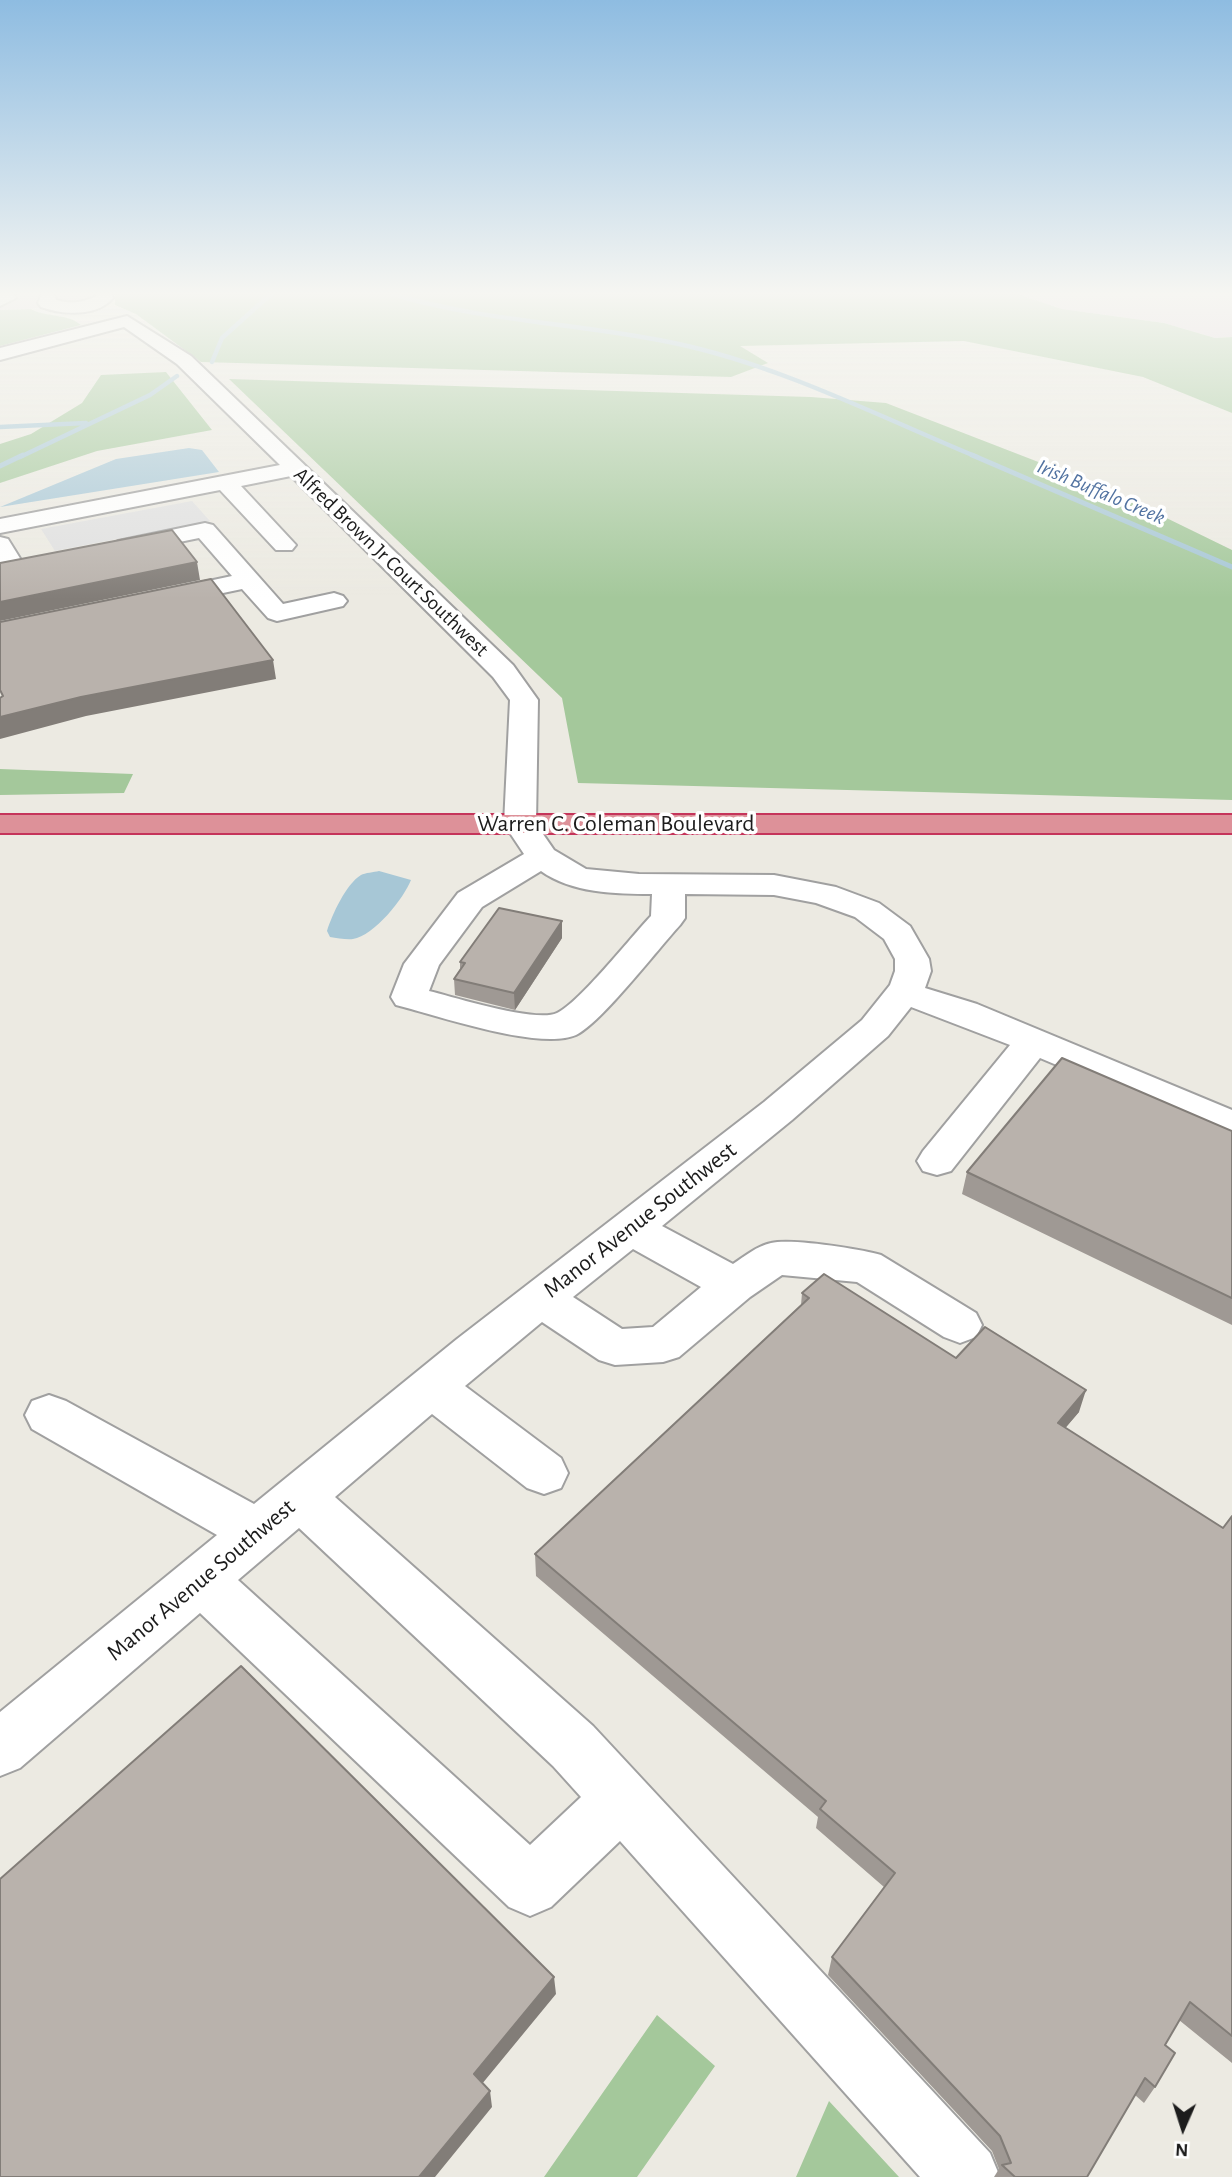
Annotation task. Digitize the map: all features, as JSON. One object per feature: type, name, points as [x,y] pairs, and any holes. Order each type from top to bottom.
[{"type":"highway","name":"Warren C. Coleman Boulevard","points":[[0,824],[531,841],[1232,824]]},
{"type":"street","name":"Alfred Brown Jr Court Southwest","points":[[220,396],[503,671],[524,700],[531,841]]},
{"type":"street","points":[[0,526],[295,469]]},
{"type":"street","points":[[225,482],[284,545]]},
{"type":"street","points":[[99,551],[205,530],[277,612],[334,601]]},
{"type":"street","points":[[0,544],[17,567]]},
{"type":"street","points":[[144,601],[248,580]]},
{"type":"street","points":[[531,841],[470,900],[422,964],[409,997],[524,1026],[564,1026],[587,1007],[668,918],[669,884]]},
{"type":"street","name":"Manor Avenue Southwest","points":[[0,1748],[432,1387],[807,1086],[875,1028],[904,993],[913,971],[907,944],[886,922],[867,910],[824,894],[774,885],[669,884],[584,879],[567,874],[531,841]]},
{"type":"street","points":[[904,993],[964,1012],[1232,1125]]},
{"type":"street","points":[[937,1161],[1034,1041]]},
{"type":"street","points":[[631,1228],[734,1285]]},
{"type":"street","points":[[541,1298],[614,1347],[663,1344],[734,1285],[775,1258],[866,1268],[960,1325]]},
{"type":"street","points":[[432,1387],[544,1473]]},
{"type":"street","points":[[49,1415],[279,1514],[573,1746],[966,2177]]},
{"type":"street","points":[[201,1580],[530,1886],[622,1799]]},
{"type":"green space","points":[[87,396],[185,396],[212,430],[97,451],[0,483],[0,444],[31,434],[82,403]]},
{"type":"green space","points":[[246,396],[766,396],[886,403],[1103,487],[1232,550],[1232,800],[578,783],[562,698]]},
{"type":"green space","points":[[1189,396],[1232,396],[1232,413]]},
{"type":"green space","points":[[0,769],[133,774],[124,793],[0,795]]},
{"type":"green space","points":[[657,2015],[715,2066],[637,2177],[544,2177]]},
{"type":"green space","points":[[829,2101],[899,2177],[796,2177]]},
{"type":"shaded area","points":[[192,501],[210,521],[55,551],[41,529]]},
{"type":"water","points":[[189,448],[202,450],[219,472],[0,507],[116,459]]},
{"type":"water","points":[[379,871],[411,880],[395,906],[379,924],[361,936],[351,939],[330,937],[327,931],[329,924],[350,885],[361,875]]},
{"type":"building","points":[[172,530],[197,562],[0,602],[0,563]]},
{"type":"building","points":[[211,579],[273,660],[81,697],[0,717],[0,698],[3,696],[0,690],[0,622]]},
{"type":"building","points":[[499,908],[562,921],[514,993],[454,979],[465,963],[460,962]]},
{"type":"building","points":[[1062,1058],[1232,1131],[1232,1298],[967,1172]]},
{"type":"building","points":[[824,1274],[956,1358],[985,1327],[1086,1390],[1058,1423],[1223,1528],[1232,1516],[1232,2036],[1190,2002],[1165,2045],[1175,2053],[1155,2087],[1145,2078],[1087,2177],[1015,2177],[1002,2165],[1011,2163],[1000,2136],[832,1957],[895,1873],[820,1809],[826,1801],[535,1554],[809,1298],[802,1293]]},
{"type":"building","points":[[241,1666],[554,1977],[474,2074],[490,2091],[419,2177],[0,2177],[0,1879]]},
{"type":"waterway","points":[[20,457],[149,396]]},
{"type":"waterway","name":"Irish Buffalo Creek","points":[[834,396],[977,457]]},
{"type":"waterway","points":[[0,427],[86,423]]},
{"type":"waterway","points":[[0,466],[23,455]]},
{"type":"waterway","name":"Irish Buffalo Creek","points":[[972,455],[1232,567]]}]
